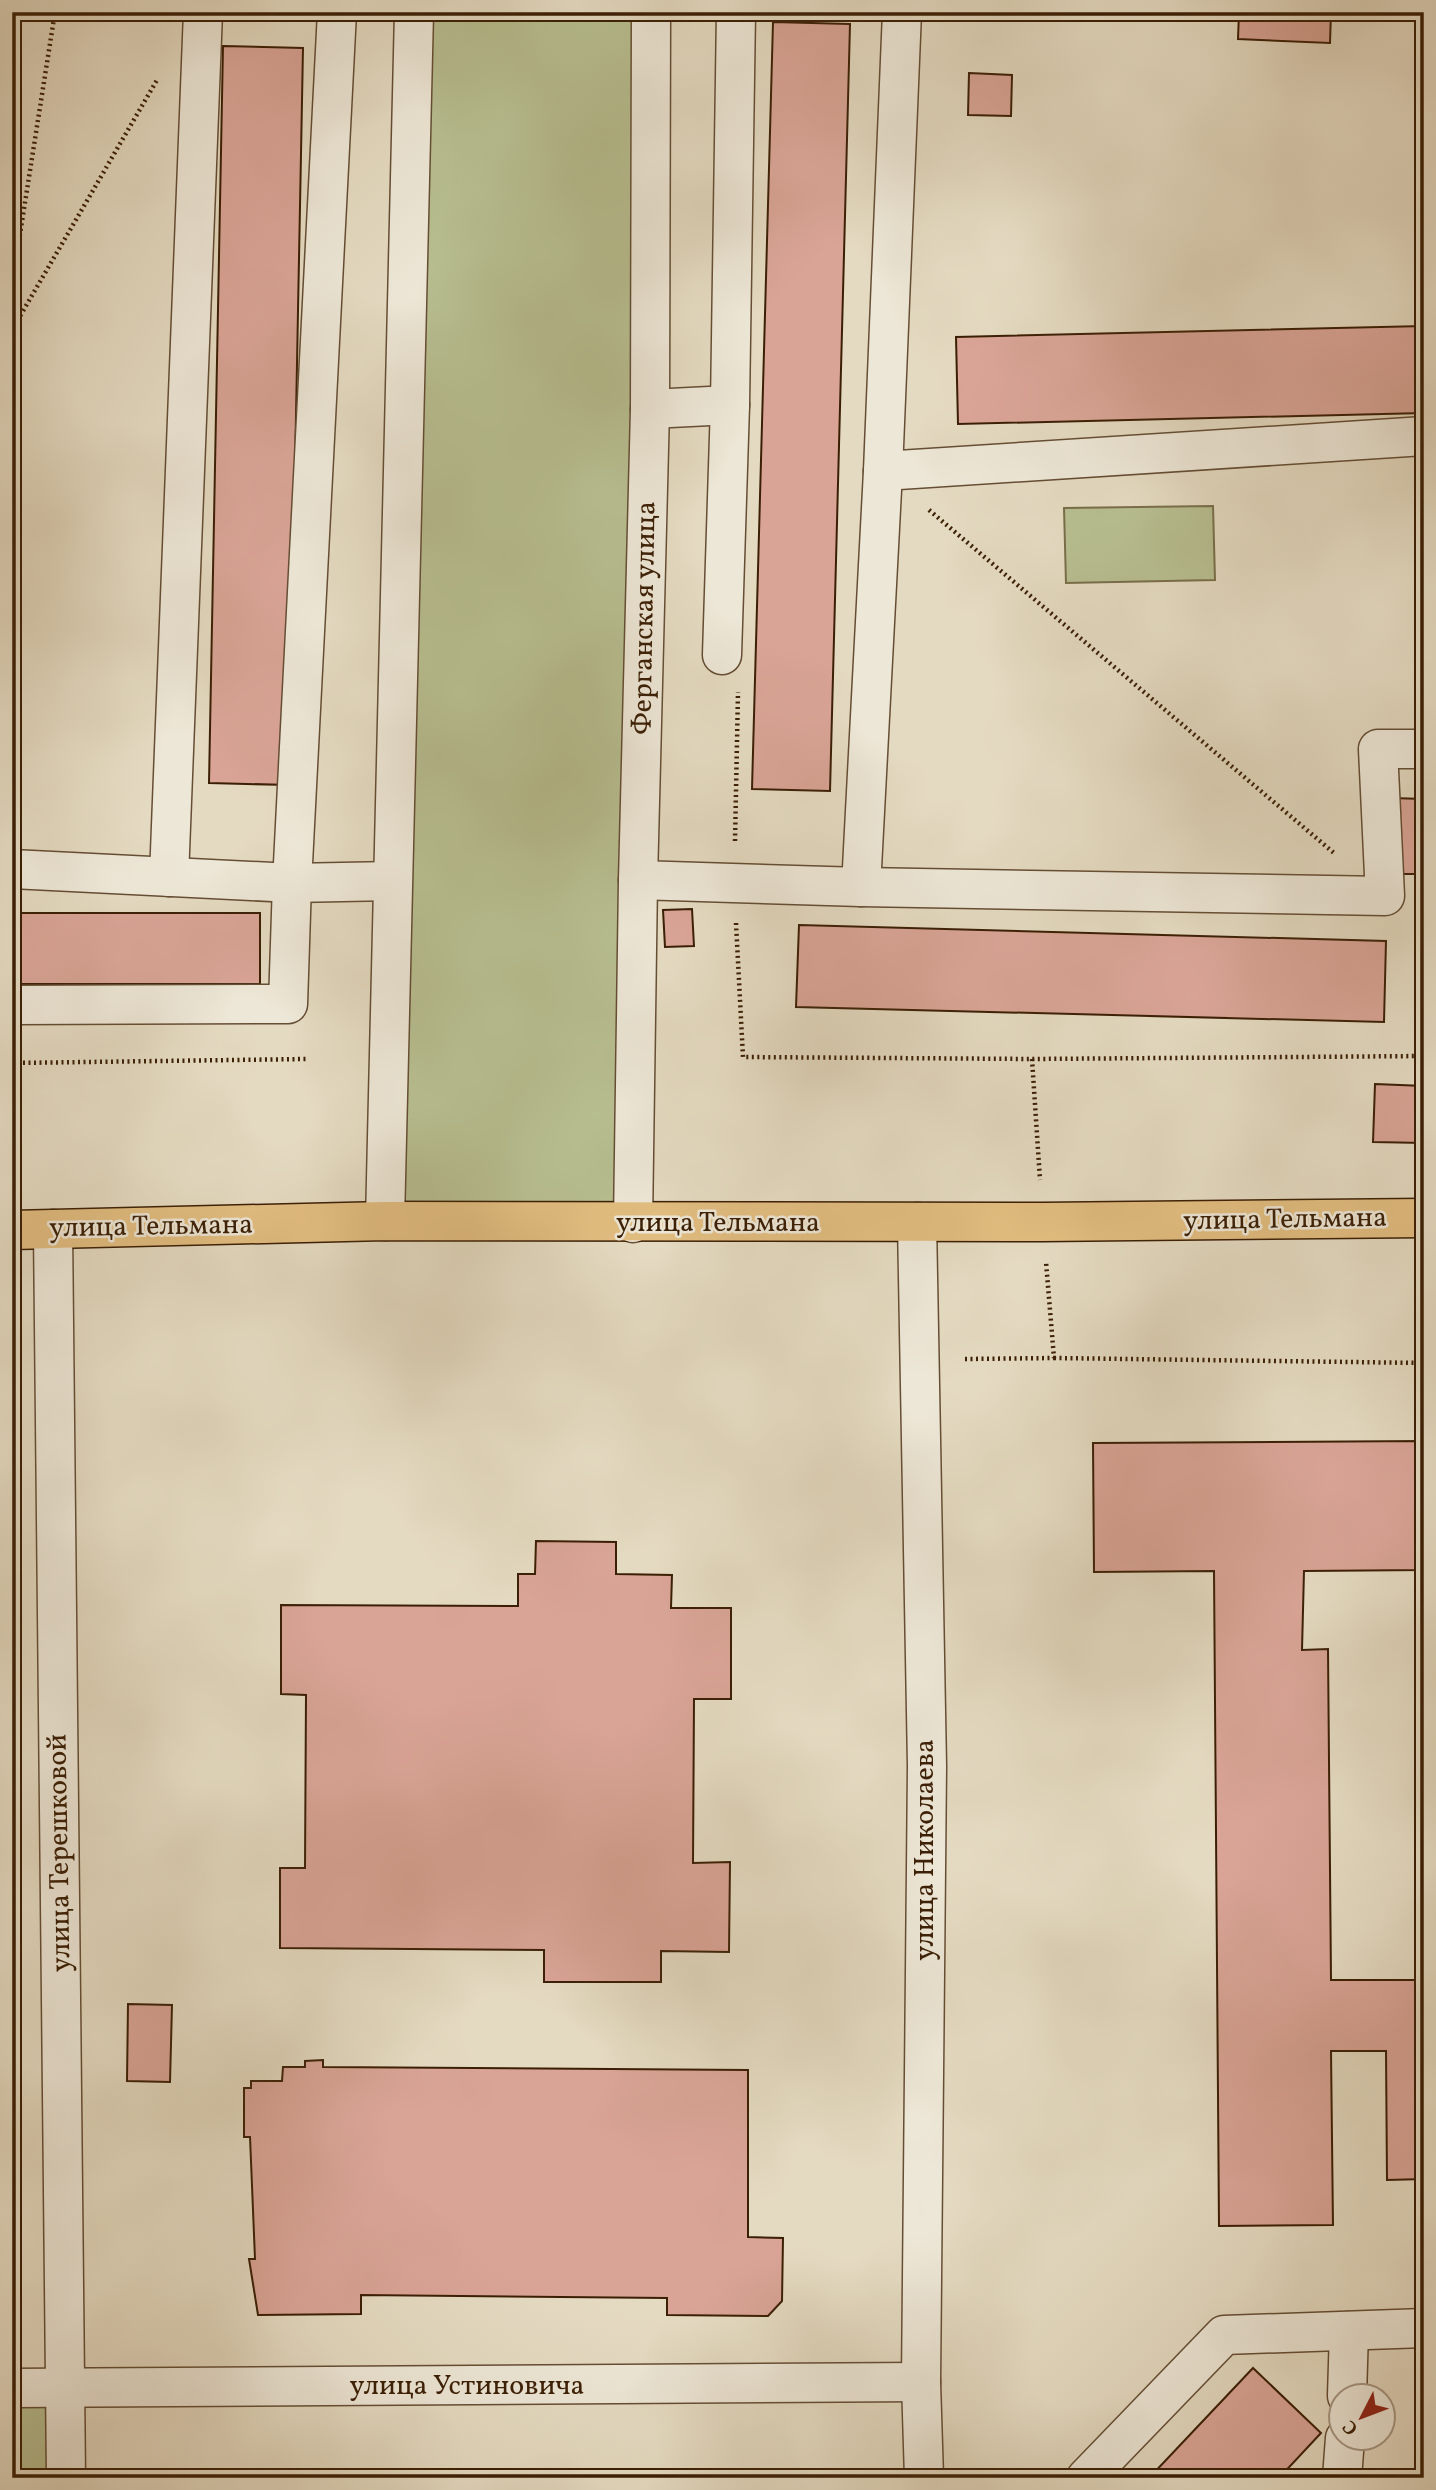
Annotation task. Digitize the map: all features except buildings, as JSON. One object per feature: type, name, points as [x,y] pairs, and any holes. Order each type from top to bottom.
[{"type":"main road","name":"улица Тельмана","points":[[12,1230],[385,1221],[632,1223],[1424,1218]]},
{"type":"street","points":[[169,877],[203,12]]},
{"type":"street","points":[[12,1005],[288,1004],[337,12]]},
{"type":"street","points":[[385,1221],[414,12]]},
{"type":"street","name":"Ферганская улица","points":[[632,1223],[650,409],[651,12]]},
{"type":"street","points":[[722,655],[730,405],[736,12]]},
{"type":"street","points":[[861,887],[883,471],[902,12]]},
{"type":"street","points":[[650,409],[730,405]]},
{"type":"street","points":[[883,471],[1424,436]]},
{"type":"street","points":[[638,880],[861,887],[1385,896],[1378,749],[1424,749]]},
{"type":"street","points":[[12,869],[292,883],[392,881]]},
{"type":"street","name":"улица Николаева","points":[[917,1222],[927,1766],[921,2382],[924,2478]]},
{"type":"street","name":"улица Терешковой","points":[[53,1229],[66,2478]]},
{"type":"street","points":[[1086,2478],[1224,2335],[1424,2328]]},
{"type":"street","points":[[1347,2382],[1349,2331]]},
{"type":"street","name":"улица Устиновича","points":[[12,2388],[921,2382]]},
{"type":"street","points":[[1342,2478],[1344,2452]]},
{"type":"path","points":[[12,285],[55,12]]},
{"type":"path","points":[[12,330],[162,71]]},
{"type":"path","points":[[883,471],[1385,896]]},
{"type":"path","points":[[743,1057],[1045,1059],[1424,1056]]},
{"type":"path","points":[[12,1063],[307,1059]]},
{"type":"path","points":[[1054,1357],[1424,1363]]},
{"type":"green space","points":[[414,12],[651,12],[633,1223],[385,1221]]},
{"type":"green space","points":[[1213,506],[1215,580],[1066,583],[1064,508]]},
{"type":"green space","points":[[12,2388],[67,2388],[66,2478],[12,2478]]}]
